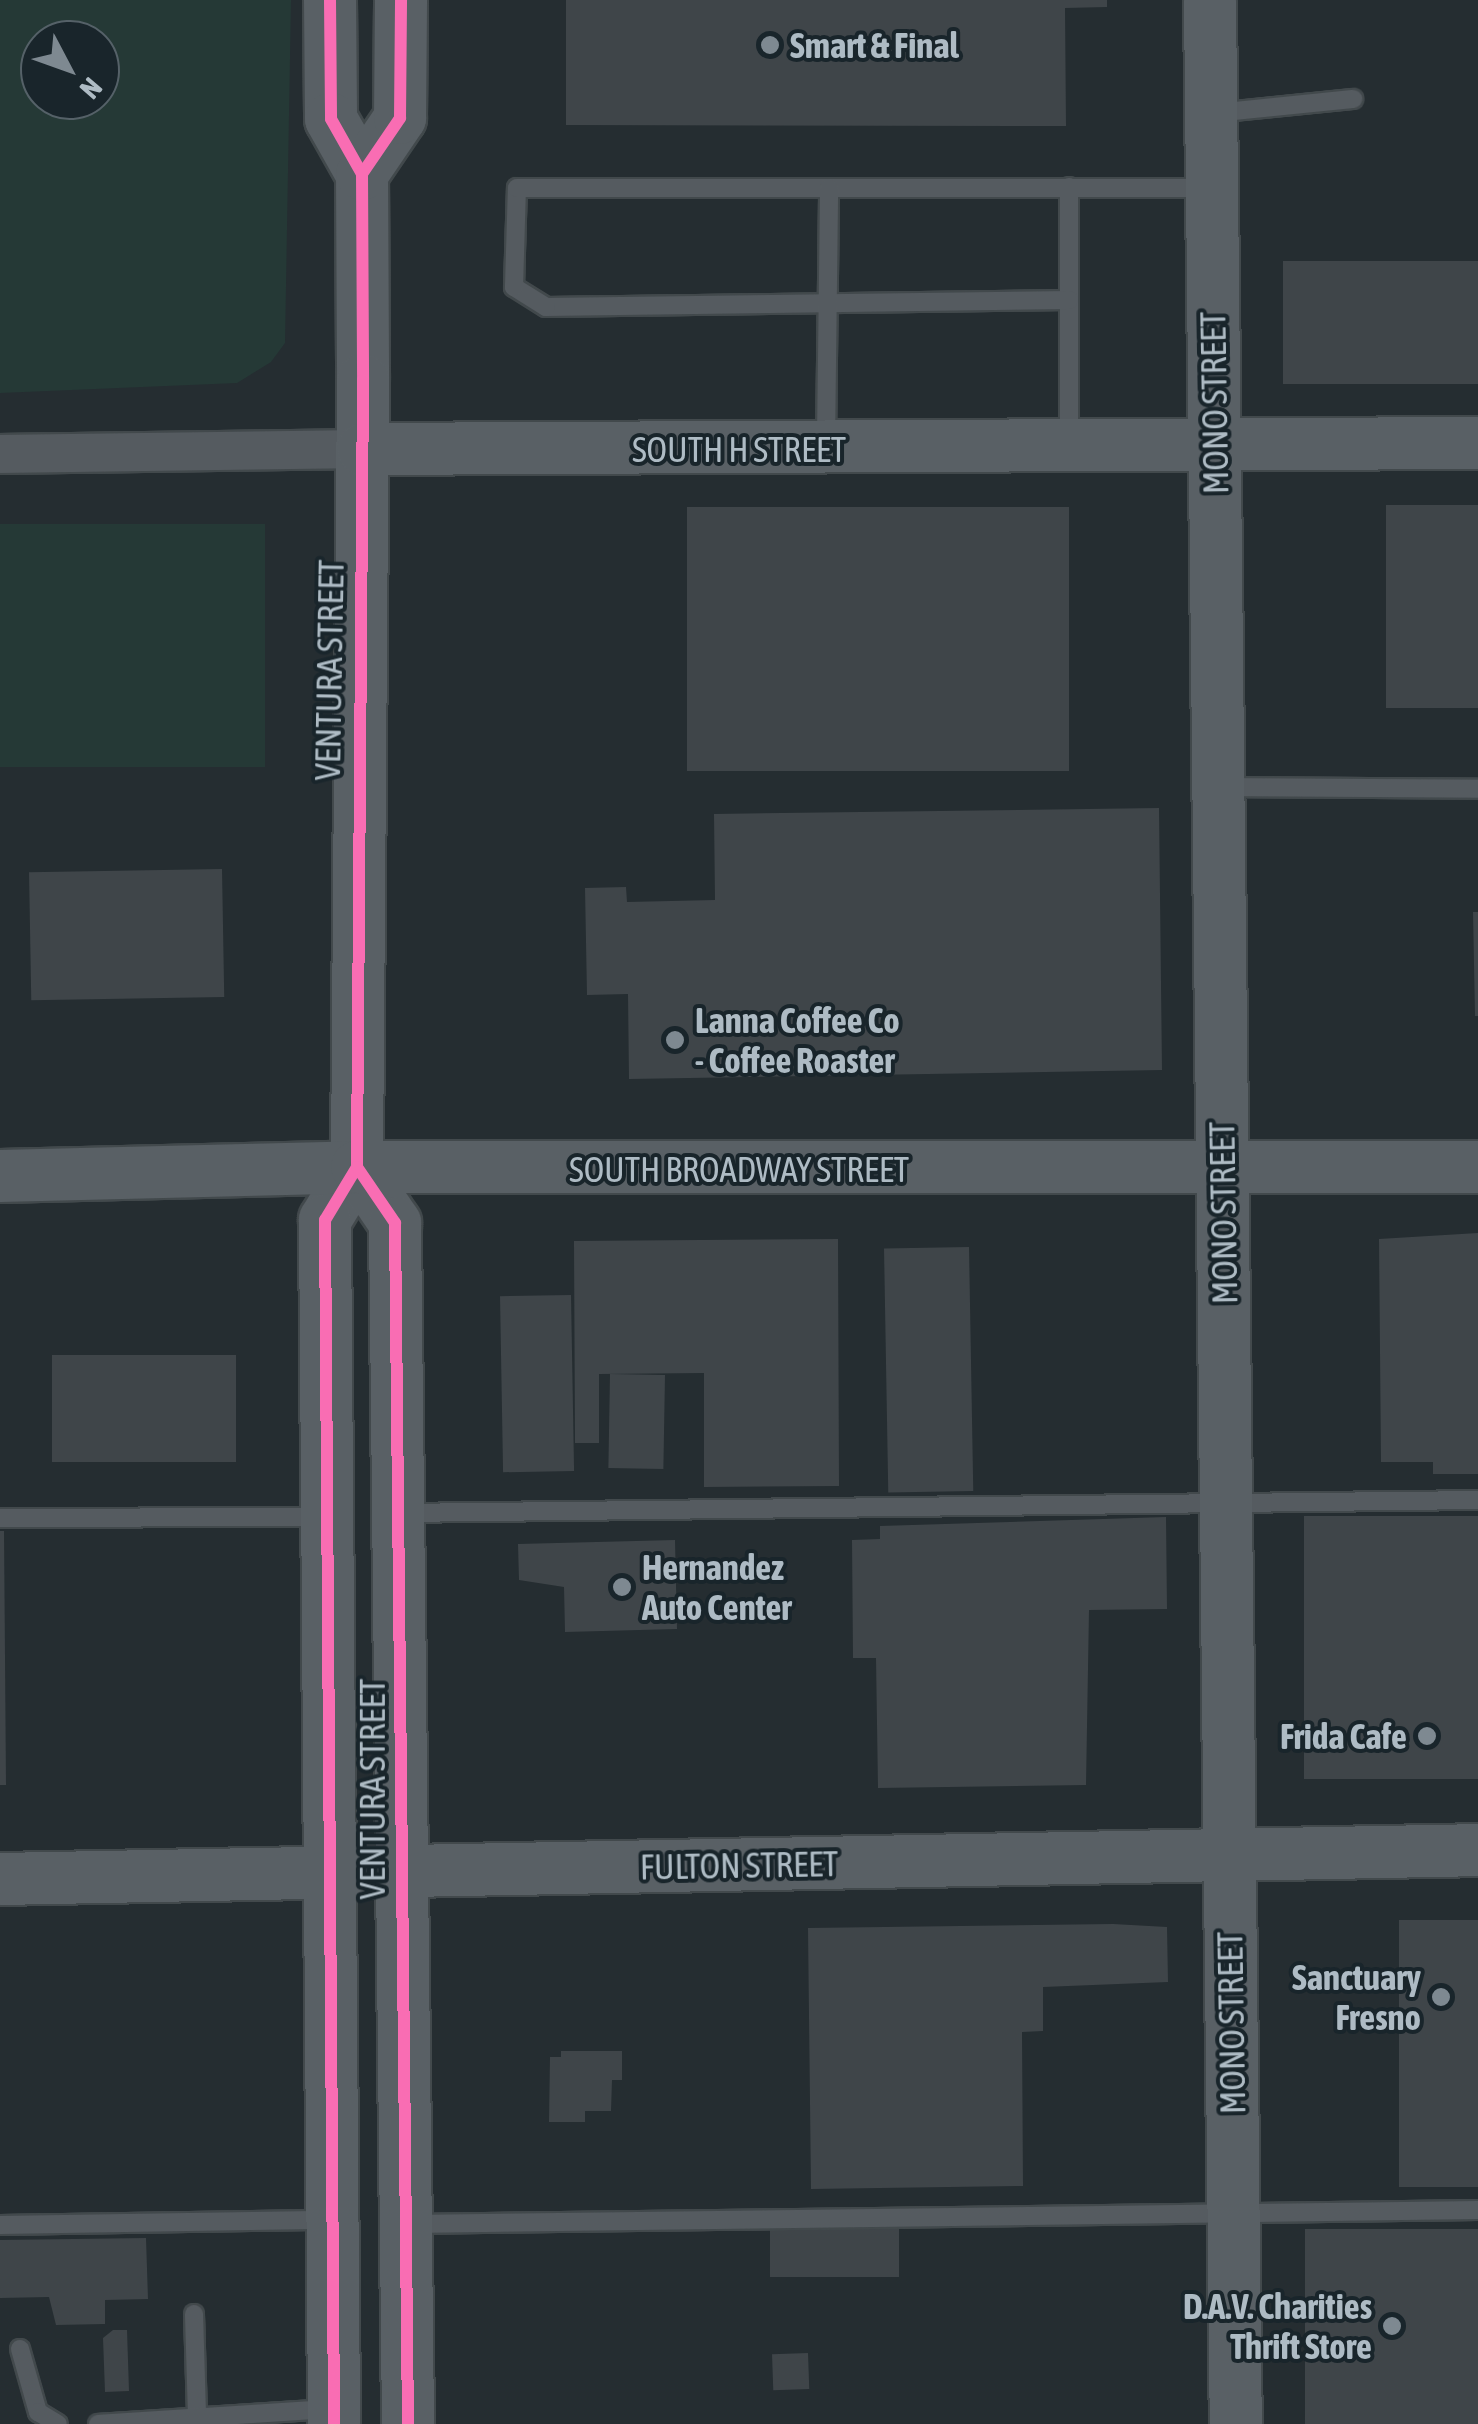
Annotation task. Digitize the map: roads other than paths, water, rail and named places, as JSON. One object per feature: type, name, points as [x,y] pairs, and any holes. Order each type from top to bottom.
[{"type":"street","points":[[330,0],[330,120],[362,174],[400,118],[401,0]]},
{"type":"street","name":"MONO STREET","points":[[1210,2],[1236,2424]]},
{"type":"street","name":"VENTURA STREET","points":[[334,2416],[330,2220],[334,1876],[325,1220],[356,1167],[362,174]]},
{"type":"street","name":"SOUTH H STREET","points":[[0,454],[1478,444]]},
{"type":"street","name":"VENTURA STREET","points":[[356,1167],[395,1223],[400,1513],[401,2224],[408,2424]]},
{"type":"street","name":"SOUTH BROADWAY STREET","points":[[0,1176],[356,1167],[1222,1172],[1478,1167]]},
{"type":"street","name":"FULTON STREET","points":[[0,1879],[334,1876],[1478,1850]]},
{"type":"lane","points":[[1211,113],[1354,99]]},
{"type":"lane","points":[[1069,300],[546,307],[514,288],[517,188],[1212,188]]},
{"type":"lane","points":[[826,449],[829,188]]},
{"type":"lane","points":[[1069,188],[1069,448]]},
{"type":"lane","points":[[1218,786],[1478,789]]},
{"type":"lane","points":[[400,1513],[1478,1500]]},
{"type":"lane","points":[[0,1518],[328,1516]]},
{"type":"lane","points":[[401,2224],[1478,2210]]},
{"type":"lane","points":[[0,2225],[330,2220]]},
{"type":"lane","points":[[194,2314],[196,2414]]},
{"type":"lane","points":[[20,2349],[38,2412],[58,2424]]},
{"type":"lane","points":[[98,2424],[196,2414],[334,2416]]},
{"type":"place","name":"Smart & Final","points":[[770,45]]},
{"type":"place","name":"Lanna Coffee Co - Coffee Roaster","points":[[675,1040]]},
{"type":"place","name":"Hernandez Auto Center","points":[[622,1587]]},
{"type":"place","name":"Frida Cafe","points":[[1427,1736]]},
{"type":"place","name":"Sanctuary Fresno","points":[[1441,1997]]},
{"type":"place","name":"D.A.V. Charities Thrift Store","points":[[1392,2326]]}]
